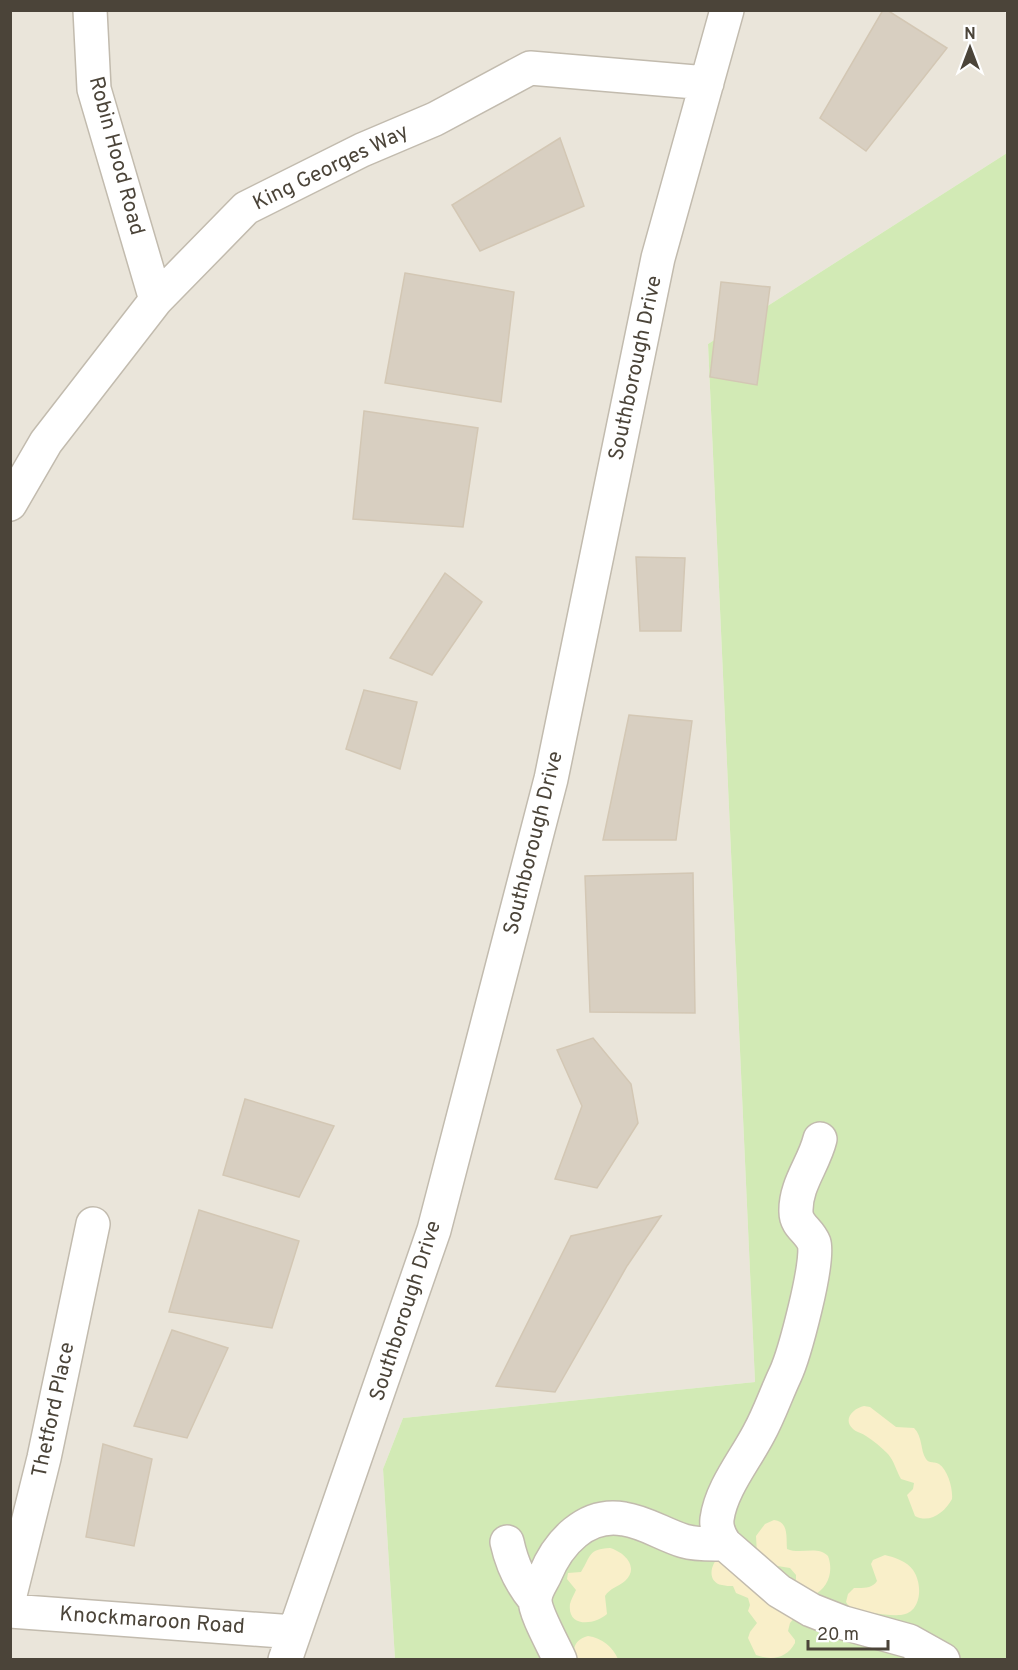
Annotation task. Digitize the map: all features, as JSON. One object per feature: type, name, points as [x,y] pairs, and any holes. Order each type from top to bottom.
[{"type":"street","name":"Robin Hood Road","points":[[90,10],[94,89],[156,300]]},
{"type":"street","name":"Southborough Drive","points":[[290,1646],[434,1230],[551,779],[658,258],[727,10]]},
{"type":"street","name":"King Georges Way","points":[[10,504],[46,442],[156,300],[246,208],[362,150],[435,119],[530,68],[707,83]]},
{"type":"street","points":[[820,1139],[815,1156],[804,1175],[796,1211],[798,1222],[814,1243],[811,1277],[799,1330],[788,1369],[760,1430],[722,1501],[717,1526],[725,1544],[779,1591],[811,1610],[844,1623],[900,1638],[943,1659]]},
{"type":"street","name":"Thetford Place","points":[[10,1595],[44,1458],[93,1224]]},
{"type":"street","points":[[535,1600],[554,1555],[570,1535],[587,1524],[623,1518],[687,1542],[725,1544]]},
{"type":"street","points":[[507,1542],[512,1564],[524,1587],[535,1600],[560,1659]]},
{"type":"street","name":"Knockmaroon Road","points":[[10,1611],[290,1646]]},
{"type":"shaded area","points":[[11,11],[1003,11],[1008,15],[1007,153],[708,344],[755,1382],[403,1418],[383,1469],[395,1659],[11,1660]]},
{"type":"green space","points":[[1007,153],[1007,1659],[395,1659],[383,1469],[403,1418],[755,1382],[708,344]]},
{"type":"sand","points":[[864,1406],[870,1407],[896,1427],[914,1428],[917,1432],[926,1459],[942,1467],[952,1490],[952,1499],[941,1512],[926,1519],[915,1516],[907,1495],[913,1489],[914,1483],[901,1479],[888,1454],[850,1425],[851,1414]]},
{"type":"sand","points":[[774,1520],[779,1521],[784,1527],[787,1549],[819,1551],[828,1556],[830,1574],[826,1584],[818,1593],[812,1596],[796,1584],[796,1575],[790,1568],[765,1564],[757,1554],[756,1536],[765,1524]]},
{"type":"sand","points":[[610,1548],[625,1557],[631,1565],[629,1576],[605,1596],[607,1614],[589,1622],[577,1621],[570,1612],[570,1602],[576,1590],[567,1579],[568,1573],[581,1572],[594,1552]]},
{"type":"sand","points":[[885,1555],[908,1565],[913,1570],[919,1590],[917,1604],[908,1613],[901,1615],[850,1608],[846,1602],[848,1594],[854,1588],[867,1588],[875,1584],[877,1581],[871,1564],[873,1560]]},
{"type":"sand","points":[[719,1557],[795,1617],[788,1631],[795,1643],[788,1652],[773,1658],[756,1655],[748,1638],[757,1623],[748,1611],[750,1605],[748,1598],[736,1593],[733,1586],[717,1583],[712,1577],[712,1569]]},
{"type":"sand","points":[[588,1636],[606,1644],[618,1659],[576,1659],[574,1651],[576,1644],[580,1639]]},
{"type":"building","points":[[883,10],[887,10],[947,48],[866,151],[820,118]]},
{"type":"building","points":[[560,138],[584,206],[480,251],[452,205]]},
{"type":"building","points":[[405,273],[514,292],[501,402],[385,383]]},
{"type":"building","points":[[721,282],[770,287],[757,385],[710,377]]},
{"type":"building","points":[[364,411],[478,428],[463,527],[353,519]]},
{"type":"building","points":[[636,557],[685,558],[681,631],[640,631]]},
{"type":"building","points":[[445,573],[482,602],[432,675],[390,658]]},
{"type":"building","points":[[364,690],[417,702],[400,769],[346,749]]},
{"type":"building","points":[[629,715],[692,721],[676,840],[603,840]]},
{"type":"building","points":[[693,873],[695,1013],[590,1012],[585,876]]},
{"type":"building","points":[[593,1038],[631,1084],[638,1123],[597,1188],[555,1179],[582,1106],[557,1050]]},
{"type":"building","points":[[245,1099],[334,1126],[299,1197],[223,1175]]},
{"type":"building","points":[[199,1210],[299,1241],[272,1328],[169,1312]]},
{"type":"building","points":[[661,1216],[627,1266],[555,1392],[496,1386],[571,1236]]},
{"type":"building","points":[[172,1330],[228,1348],[187,1438],[134,1426]]},
{"type":"building","points":[[103,1444],[152,1459],[134,1546],[86,1537]]}]
